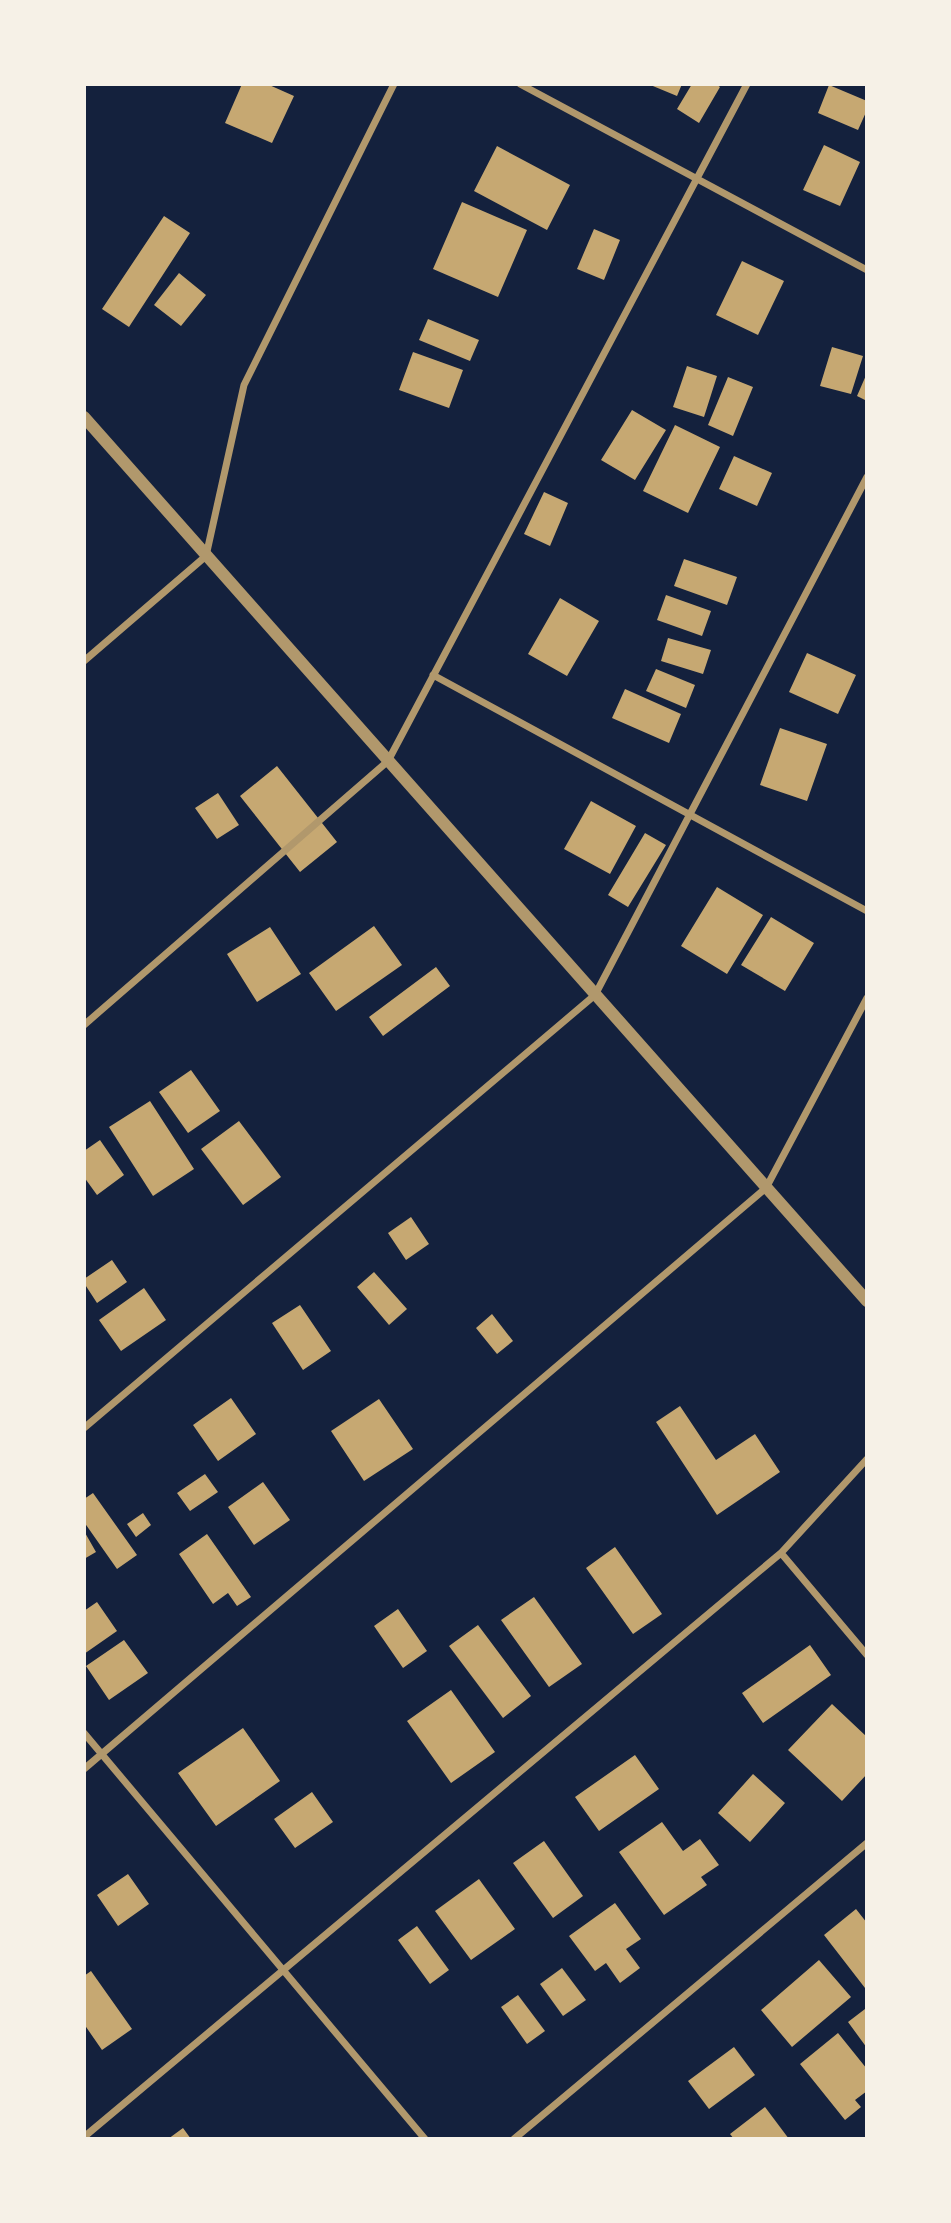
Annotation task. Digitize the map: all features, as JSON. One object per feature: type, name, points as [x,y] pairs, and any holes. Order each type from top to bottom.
[{"type":"street","points":[[84,661],[206,556],[244,385],[394,84]]},
{"type":"street","points":[[520,84],[867,270]]},
{"type":"street","points":[[84,1025],[388,761],[747,84]]},
{"type":"street","points":[[84,417],[867,1301]]},
{"type":"street","points":[[84,1428],[595,995],[867,477]]},
{"type":"street","points":[[433,675],[867,911]]},
{"type":"street","points":[[84,1769],[766,1188],[867,998]]},
{"type":"street","points":[[84,2137],[781,1553],[867,1459]]},
{"type":"street","points":[[781,1553],[867,1655]]},
{"type":"street","points":[[84,1733],[425,2139]]},
{"type":"street","points":[[514,2139],[867,1843]]},
{"type":"building","points":[[242,84],[267,84],[294,96],[272,143],[225,123]]},
{"type":"building","points":[[648,84],[682,84],[677,96]]},
{"type":"building","points":[[692,84],[716,84],[720,87],[699,123],[677,109]]},
{"type":"building","points":[[829,85],[867,101],[867,110],[858,130],[818,113]]},
{"type":"building","points":[[824,145],[860,162],[840,206],[803,190]]},
{"type":"building","points":[[497,146],[570,185],[547,230],[474,191]]},
{"type":"building","points":[[462,202],[527,230],[498,297],[433,269]]},
{"type":"building","points":[[164,216],[190,233],[129,327],[102,309]]},
{"type":"building","points":[[594,229],[620,240],[604,280],[577,269]]},
{"type":"building","points":[[742,261],[784,281],[758,335],[716,315]]},
{"type":"building","points":[[179,273],[206,295],[181,326],[154,305]]},
{"type":"building","points":[[428,319],[479,340],[470,361],[419,340]]},
{"type":"building","points":[[832,347],[863,356],[851,394],[820,386]]},
{"type":"building","points":[[413,352],[463,370],[449,408],[399,390]]},
{"type":"building","points":[[687,366],[717,376],[704,417],[673,407]]},
{"type":"building","points":[[867,373],[867,401],[857,396]]},
{"type":"building","points":[[728,377],[753,387],[733,436],[708,425]]},
{"type":"building","points":[[632,410],[666,430],[635,480],[601,460]]},
{"type":"building","points":[[675,425],[720,447],[688,513],[643,491]]},
{"type":"building","points":[[734,456],[772,473],[757,506],[719,489]]},
{"type":"building","points":[[544,492],[568,503],[550,546],[524,534]]},
{"type":"building","points":[[684,559],[737,577],[727,605],[674,586]]},
{"type":"building","points":[[666,595],[711,611],[702,636],[657,620]]},
{"type":"building","points":[[560,598],[599,621],[567,676],[528,654]]},
{"type":"building","points":[[668,638],[711,650],[703,674],[661,661]]},
{"type":"building","points":[[807,653],[856,675],[838,714],[789,692]]},
{"type":"building","points":[[656,669],[695,685],[686,708],[646,691]]},
{"type":"building","points":[[625,689],[681,714],[669,743],[612,718]]},
{"type":"building","points":[[780,728],[827,744],[807,801],[760,785]]},
{"type":"building","points":[[277,766],[337,842],[300,872],[240,796]]},
{"type":"building","points":[[218,793],[239,825],[217,839],[195,808]]},
{"type":"building","points":[[591,801],[636,826],[610,874],[564,849]]},
{"type":"building","points":[[645,833],[666,845],[628,907],[608,895]]},
{"type":"building","points":[[717,887],[763,915],[727,974],[681,946]]},
{"type":"building","points":[[771,917],[814,943],[785,991],[741,965]]},
{"type":"building","points":[[374,926],[402,965],[336,1011],[309,973]]},
{"type":"building","points":[[270,927],[301,974],[257,1002],[227,954]]},
{"type":"building","points":[[436,967],[450,986],[383,1036],[369,1017]]},
{"type":"building","points":[[191,1070],[220,1111],[188,1133],[159,1092]]},
{"type":"building","points":[[150,1101],[194,1169],[153,1196],[109,1127]]},
{"type":"building","points":[[239,1121],[281,1177],[243,1205],[201,1149]]},
{"type":"building","points":[[100,1140],[124,1175],[97,1195],[84,1177],[84,1151]]},
{"type":"building","points":[[411,1217],[429,1244],[406,1260],[388,1233]]},
{"type":"building","points":[[112,1260],[127,1282],[97,1303],[84,1279]]},
{"type":"building","points":[[374,1272],[407,1309],[389,1325],[357,1287]]},
{"type":"building","points":[[144,1288],[166,1320],[121,1351],[99,1320]]},
{"type":"building","points":[[300,1305],[331,1351],[303,1370],[272,1323]]},
{"type":"building","points":[[492,1314],[513,1341],[497,1354],[476,1328]]},
{"type":"building","points":[[231,1398],[256,1434],[218,1461],[193,1425]]},
{"type":"building","points":[[379,1399],[413,1449],[364,1481],[331,1431]]},
{"type":"building","points":[[680,1406],[716,1460],[755,1434],[780,1472],[717,1515],[656,1422]]},
{"type":"building","points":[[205,1474],[218,1492],[190,1511],[177,1493]]},
{"type":"building","points":[[263,1482],[290,1520],[254,1545],[228,1507]]},
{"type":"building","points":[[93,1493],[137,1555],[117,1569],[84,1522],[84,1499]]},
{"type":"building","points":[[143,1513],[151,1525],[136,1537],[127,1524]]},
{"type":"building","points":[[84,1531],[96,1552],[84,1559]]},
{"type":"building","points":[[207,1534],[251,1597],[237,1606],[228,1593],[213,1604],[179,1554]]},
{"type":"building","points":[[615,1547],[662,1614],[633,1634],[586,1568]]},
{"type":"building","points":[[534,1597],[582,1664],[549,1687],[501,1620]]},
{"type":"building","points":[[97,1602],[117,1631],[84,1654],[84,1611]]},
{"type":"building","points":[[398,1609],[427,1651],[403,1668],[374,1626]]},
{"type":"building","points":[[478,1625],[531,1696],[503,1718],[449,1646]]},
{"type":"building","points":[[124,1640],[148,1673],[109,1700],[86,1666]]},
{"type":"building","points":[[810,1645],[831,1675],[763,1723],[742,1693]]},
{"type":"building","points":[[451,1690],[495,1752],[451,1783],[407,1721]]},
{"type":"building","points":[[832,1704],[867,1737],[867,1774],[842,1801],[788,1750]]},
{"type":"building","points":[[243,1728],[280,1781],[216,1826],[178,1773]]},
{"type":"building","points":[[635,1755],[659,1789],[599,1831],[575,1797]]},
{"type":"building","points":[[753,1774],[785,1803],[750,1842],[718,1813]]},
{"type":"building","points":[[312,1792],[333,1822],[295,1848],[274,1819]]},
{"type":"building","points":[[662,1822],[683,1851],[700,1839],[719,1865],[701,1877],[707,1885],[664,1915],[619,1852]]},
{"type":"building","points":[[544,1841],[583,1896],[553,1918],[513,1863]]},
{"type":"building","points":[[128,1874],[149,1904],[118,1926],[97,1895]]},
{"type":"building","points":[[479,1879],[515,1929],[471,1960],[435,1911]]},
{"type":"building","points":[[615,1903],[641,1939],[626,1949],[640,1968],[620,1983],[606,1963],[595,1971],[569,1936]]},
{"type":"building","points":[[856,1909],[867,1923],[865,1988],[824,1935]]},
{"type":"building","points":[[417,1926],[449,1970],[430,1984],[398,1940]]},
{"type":"building","points":[[819,1960],[851,1997],[792,2047],[761,2010]]},
{"type":"building","points":[[562,1968],[586,2000],[563,2016],[540,1984]]},
{"type":"building","points":[[91,1971],[132,2029],[102,2050],[84,2024],[84,1976]]},
{"type":"building","points":[[518,1995],[545,2031],[527,2044],[501,2007]]},
{"type":"building","points":[[865,2009],[867,2012],[867,2048],[848,2022]]},
{"type":"building","points":[[838,2033],[867,2069],[867,2091],[855,2100],[861,2107],[845,2120],[800,2064]]},
{"type":"building","points":[[734,2047],[755,2075],[709,2109],[688,2081]]},
{"type":"building","points":[[765,2107],[789,2139],[734,2139],[730,2134]]},
{"type":"building","points":[[183,2128],[191,2139],[168,2139]]}]
